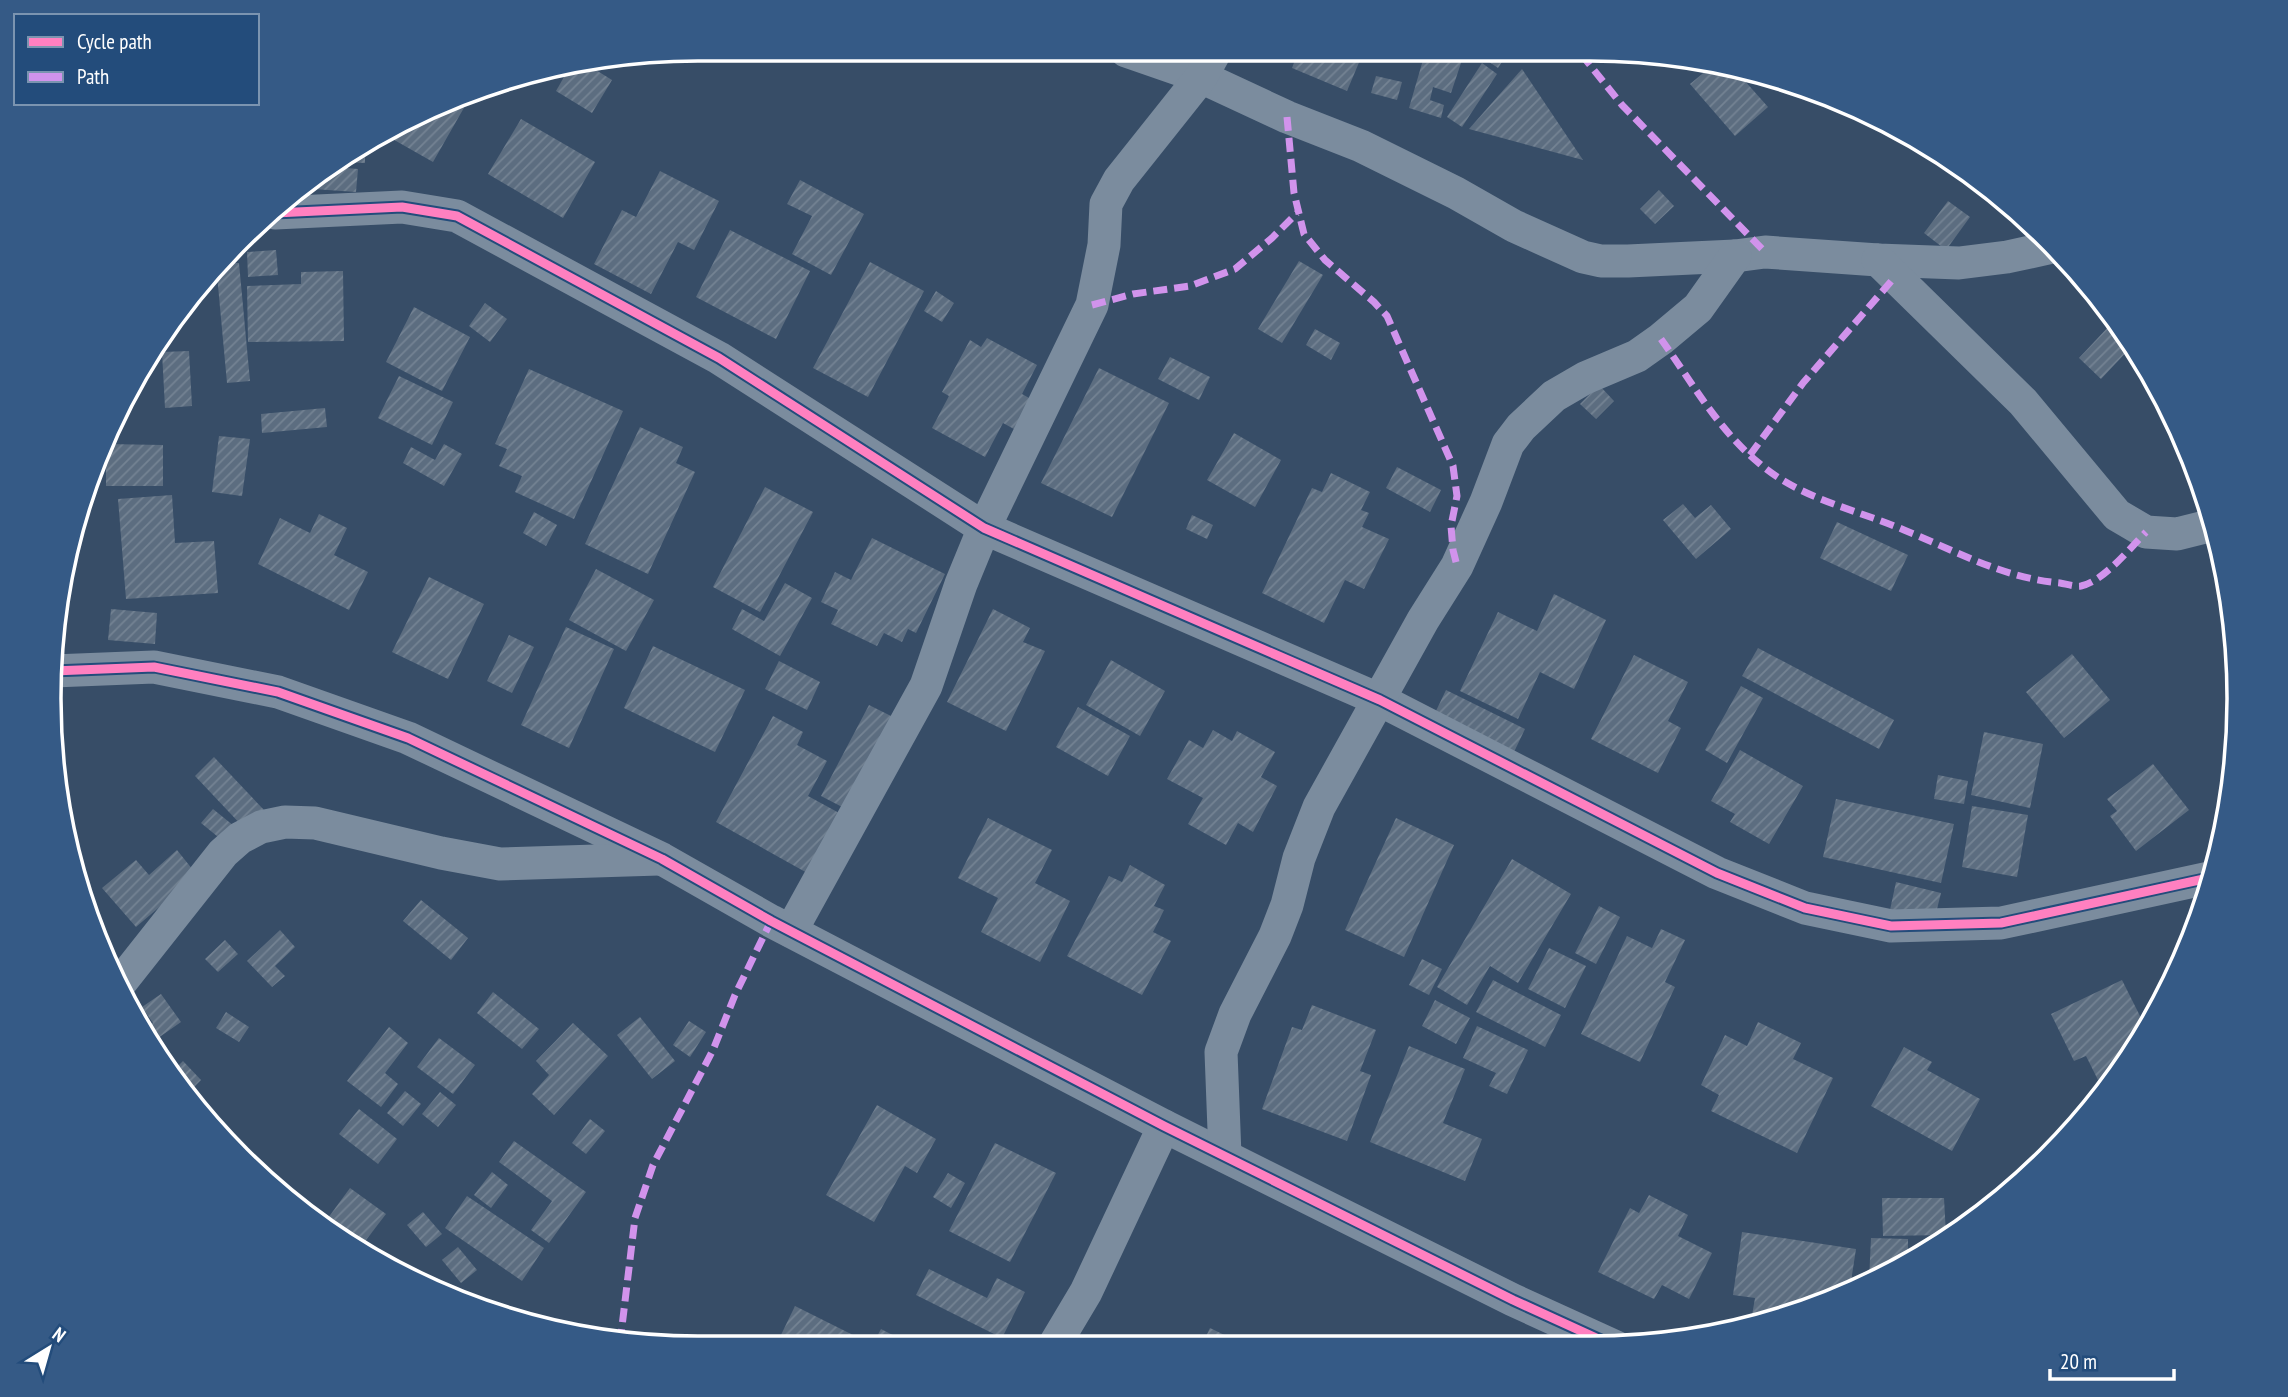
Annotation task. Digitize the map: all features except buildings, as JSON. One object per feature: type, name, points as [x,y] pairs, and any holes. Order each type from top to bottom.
[{"type":"street","points":[[1185,61],[1208,65],[1287,117],[1361,146],[1456,193],[1514,226],[1583,257],[1601,261],[1735,256],[1765,252],[1959,263],[2041,250]]},
{"type":"street","points":[[791,931],[926,686],[961,584],[984,528],[1092,305],[1104,245],[1107,204],[1119,180],[1208,65]]},
{"type":"street","points":[[286,212],[402,207],[457,216],[719,358],[984,528],[1380,699],[1717,873],[1805,908],[1891,926],[2001,923],[2200,880]]},
{"type":"street","points":[[1225,1156],[1221,1052],[1283,915],[1306,836],[1319,807],[1423,620],[1457,566],[1508,444],[1521,427],[1554,396],[1585,378],[1637,356],[1661,339],[1698,308],[1735,256]]},
{"type":"street","points":[[1878,260],[2023,402],[2117,515],[2146,532],[2177,534],[2203,527]]},
{"type":"street","points":[[62,671],[154,667],[278,692],[408,738],[662,859],[791,931],[1164,1126],[1513,1300],[1593,1336]]},
{"type":"street","points":[[125,976],[223,853],[240,838],[261,827],[285,822],[315,822],[441,853],[500,864],[662,859]]},
{"type":"street","points":[[1060,1336],[1086,1292],[1164,1126]]},
{"type":"marked path","points":[[1587,61],[1622,105],[1765,252]]},
{"type":"marked path","points":[[1287,117],[1294,193],[1304,234],[1325,260],[1387,316],[1453,466],[1457,496],[1451,526],[1457,566]]},
{"type":"marked path","points":[[1092,305],[1133,294],[1190,286],[1235,269],[1297,213]]},
{"type":"marked path","points":[[1750,455],[1803,383],[1894,278]]},
{"type":"marked path","points":[[1661,339],[1706,405],[1731,436],[1776,476],[1811,495],[1999,570],[2039,580],[2081,586],[2099,578],[2146,532]]},
{"type":"marked path","points":[[621,1331],[635,1218],[653,1165],[713,1050],[735,995],[771,921]]},
{"type":"cycle path","points":[[286,212],[402,207],[457,216],[719,358],[984,528],[1380,700],[1717,873],[1805,908],[1891,926],[2001,923],[2200,880]]},
{"type":"cycle path","points":[[62,671],[154,667],[278,692],[408,738],[662,859],[771,921],[1164,1126],[1513,1300],[1592,1336]]}]
